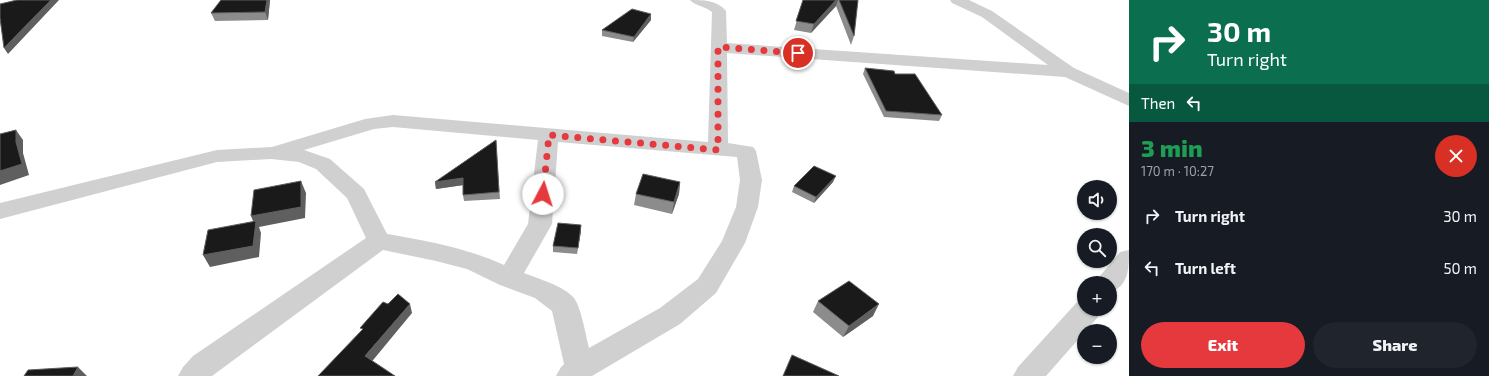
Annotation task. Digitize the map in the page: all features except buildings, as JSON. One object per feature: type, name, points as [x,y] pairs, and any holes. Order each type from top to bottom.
[{"type":"street","points":[[697,0],[710,4],[719,11],[718,150]]},
{"type":"street","points":[[957,0],[988,14],[1068,72],[1129,100]]},
{"type":"street","points":[[718,47],[1068,72]]},
{"type":"street","points":[[193,376],[203,365],[379,240],[474,262],[509,278],[544,291],[564,305],[575,372],[670,316],[707,286],[732,243],[747,207],[751,180],[746,151],[718,150],[393,120],[372,123],[271,153]]},
{"type":"street","points":[[509,278],[540,224],[549,135]]},
{"type":"street","points":[[0,211],[217,156],[271,153],[302,156],[323,164],[356,194],[379,240]]},
{"type":"street","points":[[1115,276],[1129,259]]},
{"type":"street","points":[[1028,376],[1082,316]]},
{"type":"route","points":[[543,194],[549,135],[718,150],[718,47],[798,53]]}]
